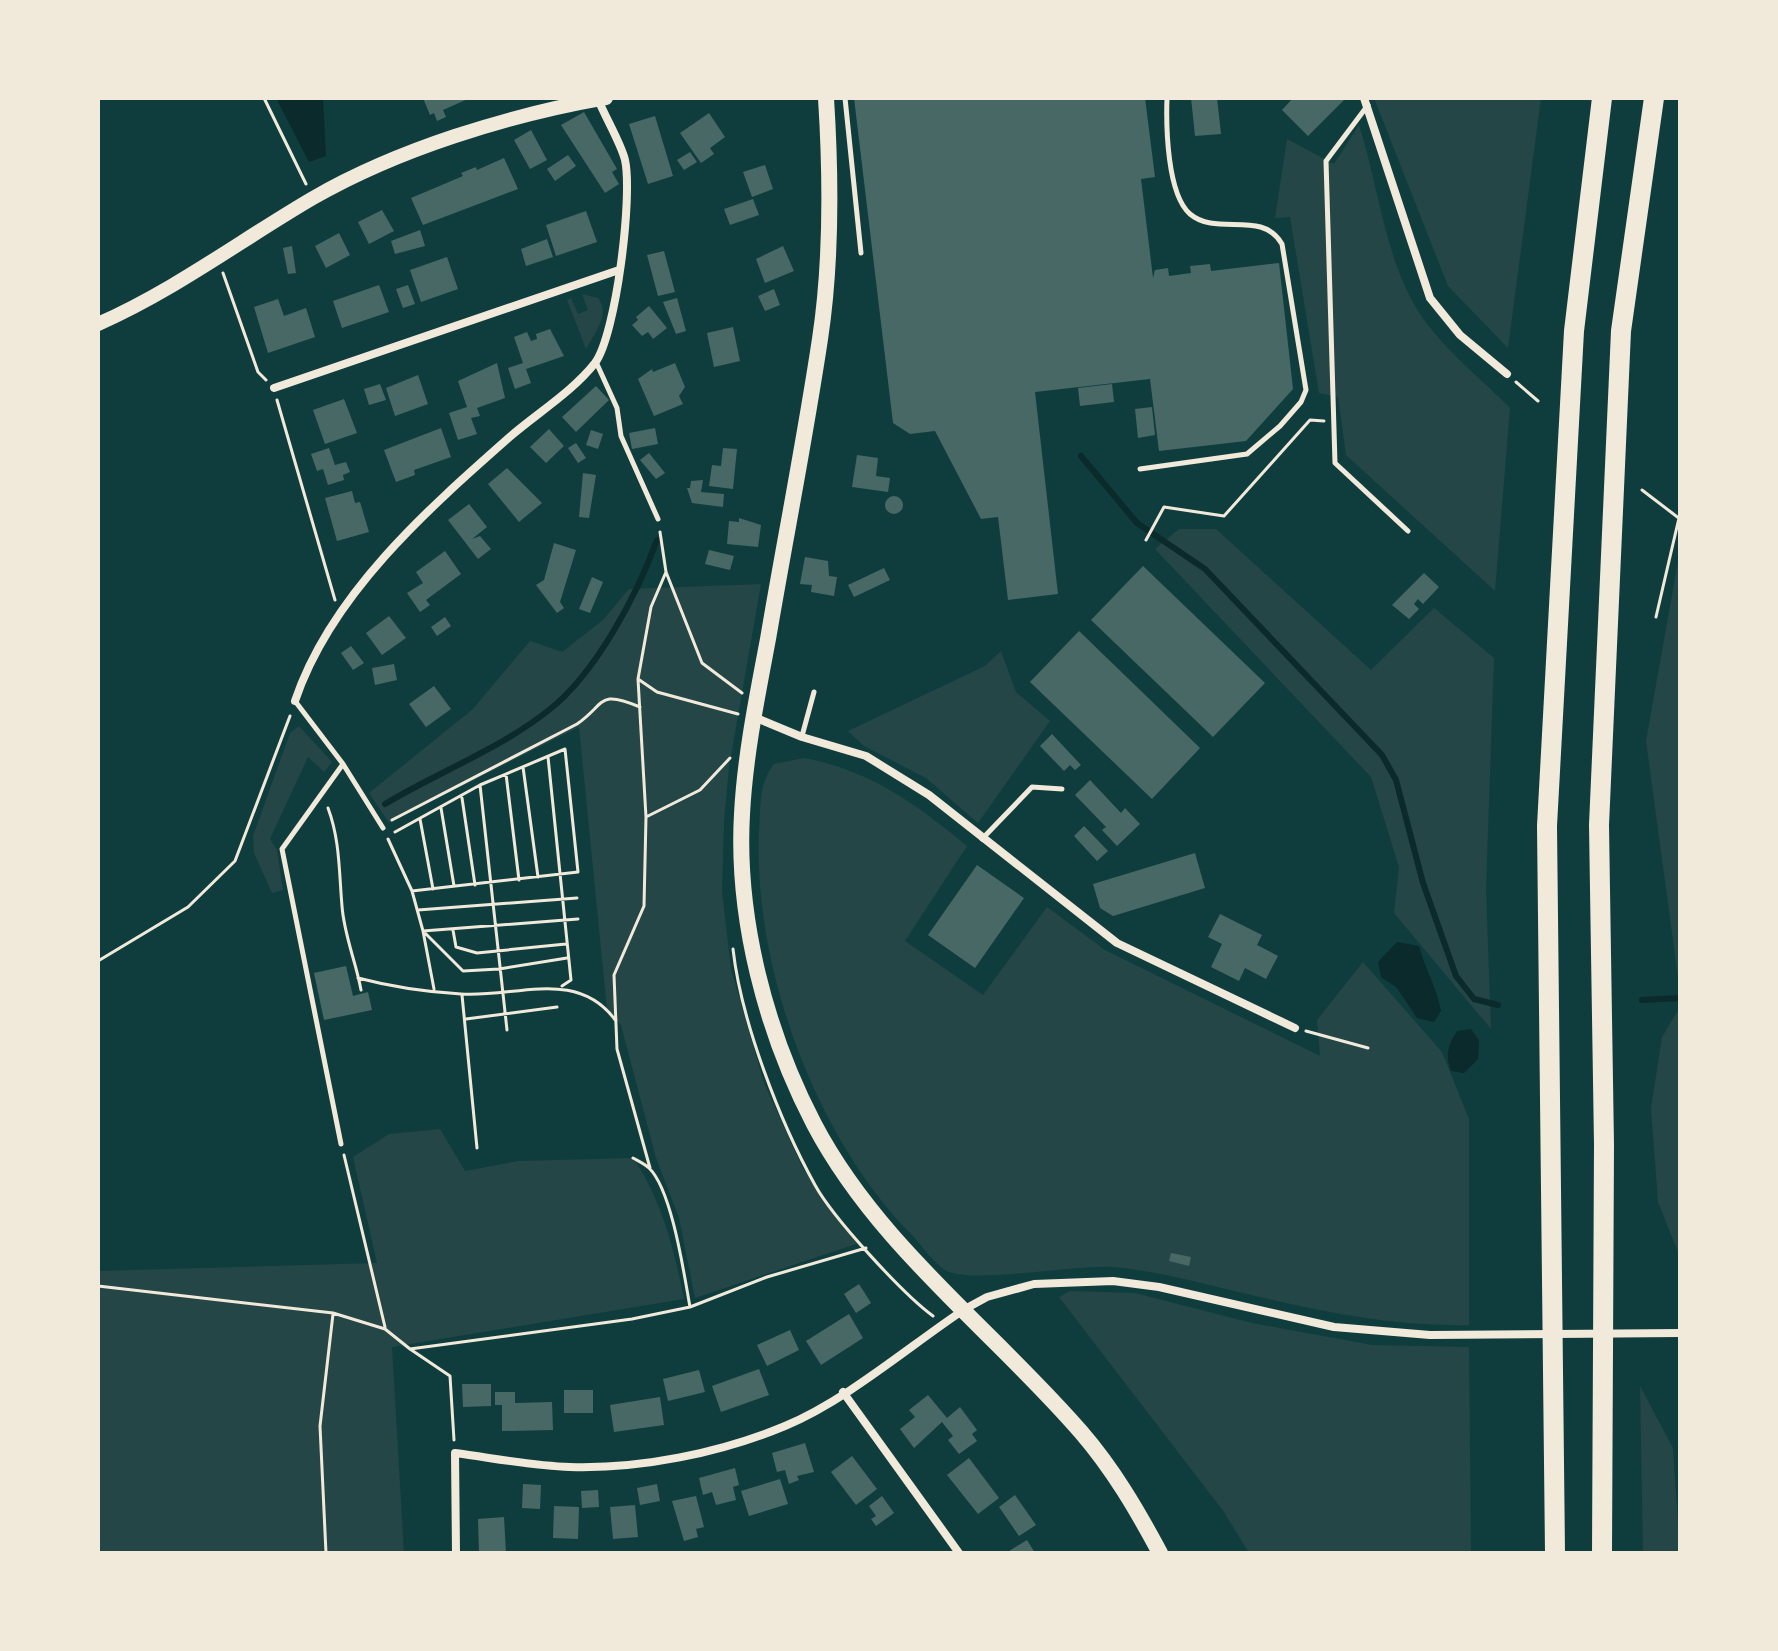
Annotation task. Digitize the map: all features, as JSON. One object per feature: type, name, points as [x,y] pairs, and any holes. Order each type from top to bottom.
[{"type":"highway","points":[[1555,1553],[1547,826],[1574,331],[1602,98]]},
{"type":"highway","points":[[1602,1553],[1604,1145],[1599,825],[1621,331],[1654,98]]},
{"type":"main road","points":[[826,98],[829,219],[821,333],[754,717],[742,812],[745,890],[760,976],[790,1069],[814,1124],[861,1199],[1082,1433],[1127,1492],[1160,1553]]},
{"type":"street","points":[[98,324],[150,301],[314,198],[362,172],[547,103],[602,99],[625,159],[628,203],[612,317],[596,362],[416,527],[364,579],[338,612],[305,671],[295,701]]},
{"type":"street","points":[[1366,101],[1430,298],[1460,335],[1507,374]]},
{"type":"street","points":[[274,388],[619,270]]},
{"type":"street","points":[[754,717],[802,737],[866,756],[929,795],[1117,943],[1295,1028]]},
{"type":"street","points":[[456,1553],[455,1453],[568,1467],[617,1467],[693,1454],[785,1426],[843,1392],[965,1309],[987,1297],[1034,1284],[1113,1281],[1159,1287],[1334,1327],[1430,1335],[1680,1333]]},
{"type":"street","points":[[843,1392],[959,1553]]},
{"type":"lane","points":[[845,98],[861,253]]},
{"type":"lane","points":[[1140,469],[1247,454],[1280,426],[1301,402],[1306,390],[1282,244],[1276,234],[1264,227],[1207,222],[1189,213],[1179,192],[1171,161],[1167,98]]},
{"type":"lane","points":[[1366,101],[1326,161],[1335,463],[1408,531]]},
{"type":"lane","points":[[596,362],[617,408],[621,436],[658,519]]},
{"type":"lane","points":[[802,737],[814,692]]},
{"type":"lane","points":[[295,701],[343,764],[382,826]]},
{"type":"lane","points":[[341,1144],[282,849],[343,764]]},
{"type":"lane","points":[[982,839],[1032,787],[1062,789]]},
{"type":"path","points":[[264,98],[314,198]]},
{"type":"path","points":[[216,258],[258,372],[274,388],[338,612]]},
{"type":"path","points":[[1507,374],[1538,401]]},
{"type":"path","points":[[1146,540],[1164,507],[1224,516],[1310,420],[1332,421]]},
{"type":"path","points":[[1642,490],[1680,518],[1656,617]]},
{"type":"path","points":[[658,519],[666,572],[702,663],[746,696]]},
{"type":"path","points":[[666,572],[651,607],[638,679],[646,817],[644,906],[614,975],[617,1049],[650,1168],[663,1194],[681,1252],[690,1307]]},
{"type":"path","points":[[638,679],[657,692],[754,717]]},
{"type":"path","points":[[382,826],[577,724],[596,703],[618,698],[640,707]]},
{"type":"path","points":[[98,961],[188,907],[235,861],[295,701]]},
{"type":"path","points":[[412,891],[578,872],[565,749],[480,785],[462,798],[387,836],[418,910],[434,989]]},
{"type":"path","points":[[646,817],[700,790],[738,750]]},
{"type":"path","points":[[358,978],[389,986],[434,989],[462,995],[562,986],[571,980],[548,757]]},
{"type":"path","points":[[523,767],[538,877]]},
{"type":"path","points":[[506,774],[519,880]]},
{"type":"path","points":[[480,785],[507,1030]]},
{"type":"path","points":[[322,793],[333,821],[342,877],[346,934],[361,990]]},
{"type":"path","points":[[462,798],[475,885]]},
{"type":"path","points":[[441,808],[454,886]]},
{"type":"path","points":[[420,819],[433,889]]},
{"type":"path","points":[[418,910],[577,898]]},
{"type":"path","points":[[423,931],[578,919]]},
{"type":"path","points":[[453,930],[456,947],[477,953],[566,944]]},
{"type":"path","points":[[423,931],[442,946],[463,971],[499,969],[567,958]]},
{"type":"path","points":[[562,986],[607,1009],[616,1021]]},
{"type":"path","points":[[462,995],[477,1148]]},
{"type":"path","points":[[465,1019],[557,1007]]},
{"type":"path","points":[[1295,1028],[1368,1048]]},
{"type":"path","points":[[341,1144],[385,1329]]},
{"type":"path","points":[[633,1158],[650,1168]]},
{"type":"path","points":[[410,1349],[632,1319],[690,1307],[767,1277],[866,1248],[885,1271],[943,1324]]},
{"type":"path","points":[[98,1286],[333,1313],[385,1329],[450,1376],[455,1453]]},
{"type":"path","points":[[326,1553],[320,1426],[333,1313]]},
{"type":"shaded area","points":[[276,98],[323,98],[326,156],[309,162]]},
{"type":"shaded area","points":[[1374,98],[1541,98],[1508,348],[1448,286]]},
{"type":"shaded area","points":[[1359,125],[1385,228],[1413,302],[1446,346],[1510,408],[1495,591],[1346,455],[1338,397],[1319,393],[1290,217],[1275,218],[1287,139],[1334,164]]},
{"type":"shaded area","points":[[582,294],[598,298],[603,311],[600,324],[586,349],[567,300],[571,298],[578,314],[588,310]]},
{"type":"shaded area","points":[[1179,529],[1216,529],[1371,670],[1434,608],[1494,658],[1486,889],[1491,1029],[1394,913],[1399,867],[1371,777],[1155,549]]},
{"type":"shaded area","points":[[1680,550],[1680,992],[1646,741]]},
{"type":"shaded area","points":[[761,584],[729,767],[724,821],[722,891],[731,969],[764,1083],[803,1169],[859,1243],[695,1298],[679,1218],[656,1158],[621,1025],[607,1009],[579,727],[389,823],[369,793],[473,709],[530,641],[562,652],[603,620],[629,589]]},
{"type":"shaded area","points":[[1001,651],[1016,692],[1050,721],[978,823],[926,778],[864,746],[848,731],[985,666]]},
{"type":"shaded area","points":[[299,726],[332,762],[324,772],[308,757],[270,839],[277,850],[283,890],[272,893],[254,853],[253,836],[290,733]]},
{"type":"shaded area","points":[[804,758],[871,780],[929,816],[967,846],[905,941],[983,995],[1047,907],[1105,950],[1320,1056],[1317,1020],[1363,962],[1442,1052],[1469,1119],[1469,1325],[1412,1323],[1355,1316],[1163,1274],[1113,1267],[976,1275],[958,1274],[941,1267],[878,1196],[847,1151],[820,1101],[797,1048],[779,994],[760,884],[761,796],[774,764]]},
{"type":"shaded area","points":[[1397,942],[1419,946],[1441,1011],[1434,1022],[1417,1018],[1397,988],[1381,977],[1378,962]]},
{"type":"shaded area","points":[[1680,1007],[1680,1257],[1658,1202],[1651,1108],[1662,1037]]},
{"type":"shaded area","points":[[1471,1029],[1479,1040],[1478,1059],[1464,1073],[1451,1071],[1448,1050],[1451,1041],[1457,1031]]},
{"type":"shaded area","points":[[440,1129],[465,1171],[519,1161],[633,1158],[652,1191],[666,1226],[684,1299],[392,1347],[404,1553],[98,1553],[98,1271],[377,1263],[353,1157],[389,1134]]},
{"type":"shaded area","points":[[1070,1291],[1135,1293],[1252,1323],[1372,1345],[1469,1347],[1471,1553],[1249,1553],[1224,1512],[1059,1297]]},
{"type":"shaded area","points":[[1640,1386],[1673,1448],[1680,1553],[1643,1553]]},
{"type":"building","points":[[423,98],[470,98],[443,110],[446,117],[437,121],[434,113],[430,115]]},
{"type":"building","points":[[854,98],[1145,98],[1155,177],[1141,179],[1153,278],[1155,270],[1168,268],[1169,276],[1191,273],[1190,266],[1210,264],[1211,271],[1279,263],[1293,389],[1246,441],[1159,451],[1150,379],[1035,392],[1058,594],[1008,600],[998,517],[981,519],[935,431],[910,434],[893,423]]},
{"type":"building","points":[[1191,98],[1217,98],[1221,134],[1195,136]]},
{"type":"building","points":[[1293,98],[1346,98],[1308,136],[1282,110]]},
{"type":"building","points":[[584,112],[617,169],[612,172],[619,184],[605,193],[561,125]]},
{"type":"building","points":[[709,113],[725,137],[710,148],[714,154],[701,163],[680,133]]},
{"type":"building","points":[[655,116],[673,176],[648,184],[629,124]]},
{"type":"building","points":[[531,130],[547,160],[530,169],[514,140]]},
{"type":"building","points":[[690,152],[697,162],[684,170],[677,160]]},
{"type":"building","points":[[568,155],[576,166],[555,181],[547,169]]},
{"type":"building","points":[[504,158],[518,189],[423,225],[411,198],[463,176],[461,173],[476,167],[477,170]]},
{"type":"building","points":[[765,165],[773,189],[752,197],[743,172]]},
{"type":"building","points":[[753,199],[759,215],[730,225],[724,209]]},
{"type":"building","points":[[382,210],[394,231],[369,244],[358,222]]},
{"type":"building","points":[[586,211],[597,242],[556,256],[546,225]]},
{"type":"building","points":[[420,230],[425,246],[395,254],[391,241]]},
{"type":"building","points":[[339,233],[350,255],[326,268],[315,246]]},
{"type":"building","points":[[547,239],[553,257],[526,266],[521,249]]},
{"type":"building","points":[[292,246],[296,273],[288,274],[283,248]]},
{"type":"building","points":[[783,246],[794,271],[765,283],[756,259]]},
{"type":"building","points":[[664,251],[675,292],[658,296],[647,255]]},
{"type":"building","points":[[447,257],[458,289],[421,302],[410,270]]},
{"type":"building","points":[[379,285],[389,312],[342,328],[333,301]]},
{"type":"building","points":[[408,285],[415,304],[403,308],[396,289]]},
{"type":"building","points":[[774,289],[780,305],[765,311],[758,296]]},
{"type":"building","points":[[677,298],[686,331],[676,334],[663,302]]},
{"type":"building","points":[[278,299],[284,316],[306,308],[315,337],[268,353],[254,307]]},
{"type":"building","points":[[649,306],[667,328],[653,339],[648,332],[642,336],[632,325]]},
{"type":"building","points":[[733,327],[740,361],[714,367],[707,333]]},
{"type":"building","points":[[550,329],[564,356],[526,369],[531,383],[515,389],[508,368],[523,363],[514,337],[527,332],[531,341],[537,339],[536,334]]},
{"type":"building","points":[[497,363],[505,398],[477,408],[480,416],[471,418],[477,434],[458,440],[449,413],[467,407],[458,381]]},
{"type":"building","points":[[675,363],[685,387],[679,396],[683,404],[654,416],[638,379],[652,369],[653,372]]},
{"type":"building","points":[[418,375],[428,404],[395,416],[386,388]]},
{"type":"building","points":[[380,384],[386,400],[369,405],[364,389]]},
{"type":"building","points":[[1112,384],[1114,402],[1080,406],[1078,388]]},
{"type":"building","points":[[596,386],[609,400],[576,432],[562,417]]},
{"type":"building","points":[[344,399],[357,433],[325,444],[313,410]]},
{"type":"building","points":[[1152,407],[1155,435],[1138,438],[1135,409]]},
{"type":"building","points":[[441,428],[451,457],[414,470],[415,475],[396,482],[384,450]]},
{"type":"building","points":[[655,428],[658,444],[632,449],[629,433]]},
{"type":"building","points":[[549,429],[564,446],[546,463],[530,447]]},
{"type":"building","points":[[591,430],[603,434],[598,449],[586,445]]},
{"type":"building","points":[[576,443],[586,458],[578,463],[568,448]]},
{"type":"building","points":[[329,448],[335,465],[346,462],[350,472],[343,475],[344,480],[328,485],[323,469],[317,471],[311,454]]},
{"type":"building","points":[[723,448],[737,449],[733,489],[709,486],[712,465],[721,466]]},
{"type":"building","points":[[649,453],[665,473],[656,479],[640,460]]},
{"type":"building","points":[[857,455],[878,458],[876,476],[890,478],[888,492],[852,487]]},
{"type":"building","points":[[507,468],[542,503],[519,522],[488,484]]},
{"type":"building","points":[[583,473],[596,475],[589,518],[579,517]]},
{"type":"building","points":[[703,480],[701,492],[724,494],[723,507],[692,503],[687,488],[690,488],[691,481]]},
{"type":"building","points":[[352,491],[355,503],[360,502],[369,532],[337,541],[325,498]]},
{"type":"building","points":[[890,496],[898,496],[903,505],[901,512],[890,514],[885,509],[885,501]]},
{"type":"building","points":[[469,504],[487,527],[472,539],[480,536],[491,549],[478,559],[448,520]]},
{"type":"building","points":[[739,518],[761,525],[758,547],[727,544],[729,521],[739,522]]},
{"type":"building","points":[[554,543],[576,550],[560,602],[564,608],[557,613],[536,585],[544,580]]},
{"type":"building","points":[[709,550],[734,556],[730,570],[705,564]]},
{"type":"building","points":[[445,551],[461,574],[426,600],[430,605],[420,612],[407,593],[423,583],[416,572]]},
{"type":"building","points":[[805,557],[828,561],[829,576],[837,577],[834,596],[811,592],[812,585],[800,584]]},
{"type":"building","points":[[1143,566],[1265,683],[1213,737],[1091,620]]},
{"type":"building","points":[[884,568],[890,580],[854,597],[848,585]]},
{"type":"building","points":[[1424,573],[1439,587],[1423,604],[1418,599],[1414,604],[1419,609],[1409,619],[1392,605]]},
{"type":"building","points":[[592,577],[603,582],[590,613],[579,609]]},
{"type":"building","points":[[389,616],[406,638],[382,655],[366,633]]},
{"type":"building","points":[[445,617],[451,626],[437,636],[431,627]]},
{"type":"building","points":[[1079,631],[1200,748],[1152,799],[1030,682]]},
{"type":"building","points":[[351,646],[364,663],[353,670],[341,653]]},
{"type":"building","points":[[394,664],[397,680],[375,685],[372,668]]},
{"type":"building","points":[[434,686],[451,709],[426,727],[409,704]]},
{"type":"building","points":[[1052,734],[1081,765],[1075,770],[1070,765],[1064,771],[1040,746]]},
{"type":"building","points":[[1090,780],[1121,813],[1125,808],[1140,824],[1117,846],[1102,830],[1106,827],[1075,795]]},
{"type":"building","points":[[1084,826],[1108,851],[1097,861],[1074,836]]},
{"type":"building","points":[[1195,853],[1205,888],[1113,916],[1100,908],[1093,884]]},
{"type":"building","points":[[977,865],[1024,898],[975,968],[928,935]]},
{"type":"building","points":[[1220,914],[1262,935],[1257,945],[1278,956],[1266,979],[1245,968],[1239,981],[1211,967],[1222,944],[1208,937]]},
{"type":"building","points":[[346,966],[353,996],[368,992],[372,1010],[324,1020],[314,973]]},
{"type":"building","points":[[1171,1253],[1191,1257],[1189,1266],[1169,1261]]},
{"type":"building","points":[[859,1284],[871,1303],[856,1313],[844,1294]]},
{"type":"building","points":[[849,1314],[863,1338],[821,1365],[806,1341]]},
{"type":"building","points":[[790,1330],[799,1350],[767,1366],[757,1345]]},
{"type":"building","points":[[759,1369],[769,1395],[721,1412],[712,1386]]},
{"type":"building","points":[[699,1370],[705,1392],[668,1401],[663,1379]]},
{"type":"building","points":[[462,1384],[491,1384],[491,1406],[463,1407]]},
{"type":"building","points":[[564,1390],[593,1390],[593,1413],[564,1413]]},
{"type":"building","points":[[495,1392],[515,1392],[515,1403],[552,1402],[553,1430],[502,1431],[502,1405],[495,1405]]},
{"type":"building","points":[[928,1395],[947,1418],[960,1407],[977,1430],[972,1434],[977,1441],[959,1454],[948,1440],[953,1436],[942,1422],[914,1448],[900,1429],[915,1417],[909,1410]]},
{"type":"building","points":[[660,1397],[664,1425],[614,1432],[610,1405]]},
{"type":"building","points":[[805,1443],[814,1472],[797,1476],[799,1480],[789,1484],[785,1470],[777,1472],[772,1453]]},
{"type":"building","points":[[852,1456],[877,1489],[856,1505],[831,1472]]},
{"type":"building","points":[[969,1458],[999,1498],[978,1514],[947,1475]]},
{"type":"building","points":[[735,1468],[739,1485],[733,1487],[736,1500],[716,1505],[712,1492],[703,1495],[699,1478]]},
{"type":"building","points":[[780,1479],[788,1504],[749,1516],[741,1491]]},
{"type":"building","points":[[523,1484],[541,1485],[540,1509],[522,1508]]},
{"type":"building","points":[[657,1484],[660,1501],[640,1505],[637,1488]]},
{"type":"building","points":[[598,1490],[599,1507],[582,1508],[581,1491]]},
{"type":"building","points":[[1015,1495],[1036,1525],[1019,1536],[999,1507]]},
{"type":"building","points":[[696,1496],[704,1527],[696,1529],[698,1537],[684,1541],[672,1501]]},
{"type":"building","points":[[882,1496],[894,1513],[876,1526],[871,1519],[876,1516],[869,1506]]},
{"type":"building","points":[[635,1505],[638,1537],[613,1539],[610,1507]]},
{"type":"building","points":[[554,1506],[579,1507],[578,1539],[553,1538]]},
{"type":"building","points":[[504,1517],[506,1553],[479,1553],[478,1519]]},
{"type":"building","points":[[1027,1540],[1035,1553],[1006,1553]]},
{"type":"waterway","points":[[1081,456],[1137,523],[1205,569],[1382,755],[1396,780],[1423,883],[1456,976],[1474,999],[1498,1005]]},
{"type":"waterway","points":[[385,804],[510,737],[566,694],[583,676],[613,632],[657,540]]},
{"type":"waterway","points":[[1642,1000],[1680,998]]}]
